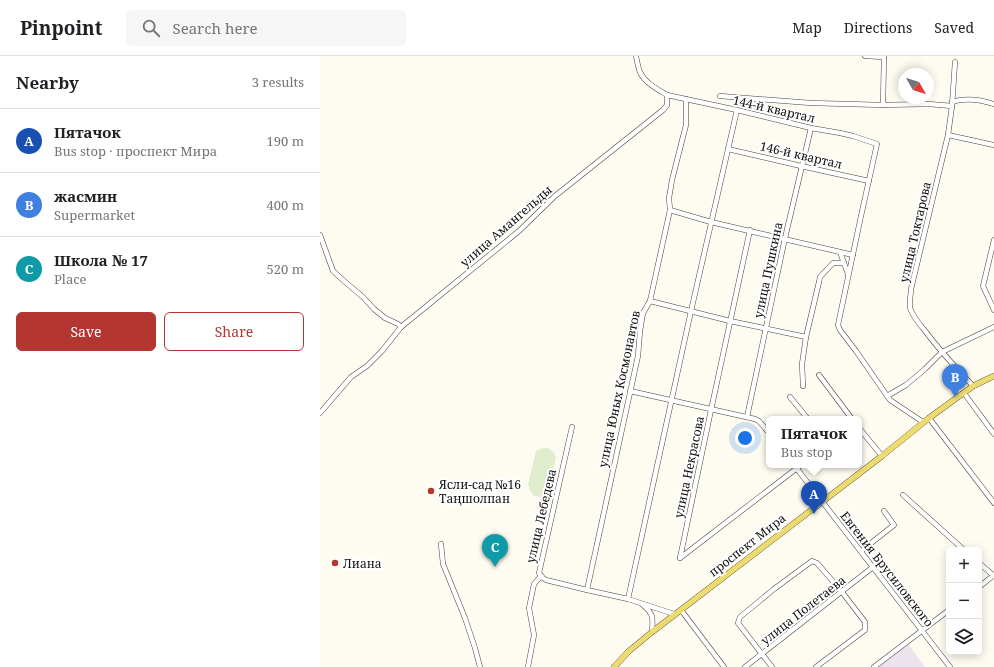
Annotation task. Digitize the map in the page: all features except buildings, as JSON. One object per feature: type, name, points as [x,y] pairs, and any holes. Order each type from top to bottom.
[{"type":"main road","name":"проспект Мира","points":[[614,667],[629,651],[674,614],[882,456],[923,422],[973,386],[994,376]]},
{"type":"street","points":[[636,56],[643,77],[667,95]]},
{"type":"street","points":[[865,56],[884,57],[883,105]]},
{"type":"street","name":"улица Токтарова","points":[[955,62],[948,135],[911,289],[910,307],[916,318],[942,352],[973,386]]},
{"type":"street","name":"144-й квартал","points":[[667,95],[810,128],[846,134],[877,144],[868,180]]},
{"type":"street","name":"улица Амангельды","points":[[320,413],[351,377],[367,366],[401,328],[519,231],[555,196],[663,110],[667,105],[667,95]]},
{"type":"street","points":[[720,96],[811,103],[883,105],[952,104],[964,99],[985,101],[994,104]]},
{"type":"street","name":"улица Юных Космонавтов","points":[[587,590],[638,356],[643,313],[650,300],[670,210],[669,198],[672,180],[686,125],[686,99]]},
{"type":"street","points":[[628,599],[737,110]]},
{"type":"street","name":"улица Пушкина","points":[[747,417],[810,128]]},
{"type":"street","points":[[948,135],[994,145]]},
{"type":"street","name":"146-й квартал","points":[[728,149],[868,180]]},
{"type":"street","points":[[868,180],[838,324],[840,330],[890,400],[923,422]]},
{"type":"street","points":[[670,210],[711,222],[853,255]]},
{"type":"street","name":"улица Некрасова","points":[[750,230],[680,558],[794,468]]},
{"type":"street","points":[[320,235],[333,271],[363,297],[374,309],[385,318],[398,324],[401,328]]},
{"type":"street","points":[[994,240],[992,254],[983,286],[994,310]]},
{"type":"street","points":[[840,252],[849,275]]},
{"type":"street","points":[[803,386],[802,364],[806,337],[820,277],[833,263],[844,263]]},
{"type":"street","points":[[650,300],[730,321],[806,337]]},
{"type":"street","points":[[888,396],[906,385],[925,370],[942,352],[994,327]]},
{"type":"street","points":[[819,375],[850,416]]},
{"type":"street","points":[[630,391],[747,417],[759,421],[766,429]]},
{"type":"street","points":[[964,393],[994,434]]},
{"type":"street","points":[[790,397],[806,416]]},
{"type":"street","points":[[929,418],[994,503]]},
{"type":"street","name":"улица Лебедева","points":[[572,427],[539,573],[546,580],[628,599],[674,614]]},
{"type":"street","points":[[862,432],[882,456]]},
{"type":"street","name":"Евгения Брусиловского","points":[[796,468],[950,667]]},
{"type":"street","points":[[903,495],[961,547]]},
{"type":"street","points":[[861,551],[894,525],[884,511]]},
{"type":"street","points":[[441,544],[443,564],[465,618],[480,667]]},
{"type":"street","points":[[772,667],[738,623],[740,617],[774,589],[812,561],[817,563],[865,622],[865,630],[816,667]]},
{"type":"street","points":[[982,565],[994,575],[982,585]]},
{"type":"street","name":"улица Полетаева","points":[[745,667],[873,567]]},
{"type":"street","points":[[528,667],[534,635],[529,608],[534,584],[541,576]]},
{"type":"street","points":[[642,604],[650,611],[653,623],[652,632]]},
{"type":"street","points":[[681,610],[724,667]]},
{"type":"street","points":[[874,667],[946,612]]},
{"type":"shaded area","points":[[908,644],[925,667],[877,667]]},
{"type":"green space","points":[[542,448],[551,450],[556,457],[549,491],[541,497],[534,496],[530,491],[528,484],[536,451]]},
{"type":"place","name":"жасмин","points":[[955,397]]},
{"type":"place","name":"Ясли-сад №16 Таңшолпан","points":[[431,491]]},
{"type":"place","name":"Пятачок","points":[[814,514]]},
{"type":"place","name":"Лиана","points":[[335,563]]},
{"type":"place","name":"Школа № 17","points":[[495,567]]}]
